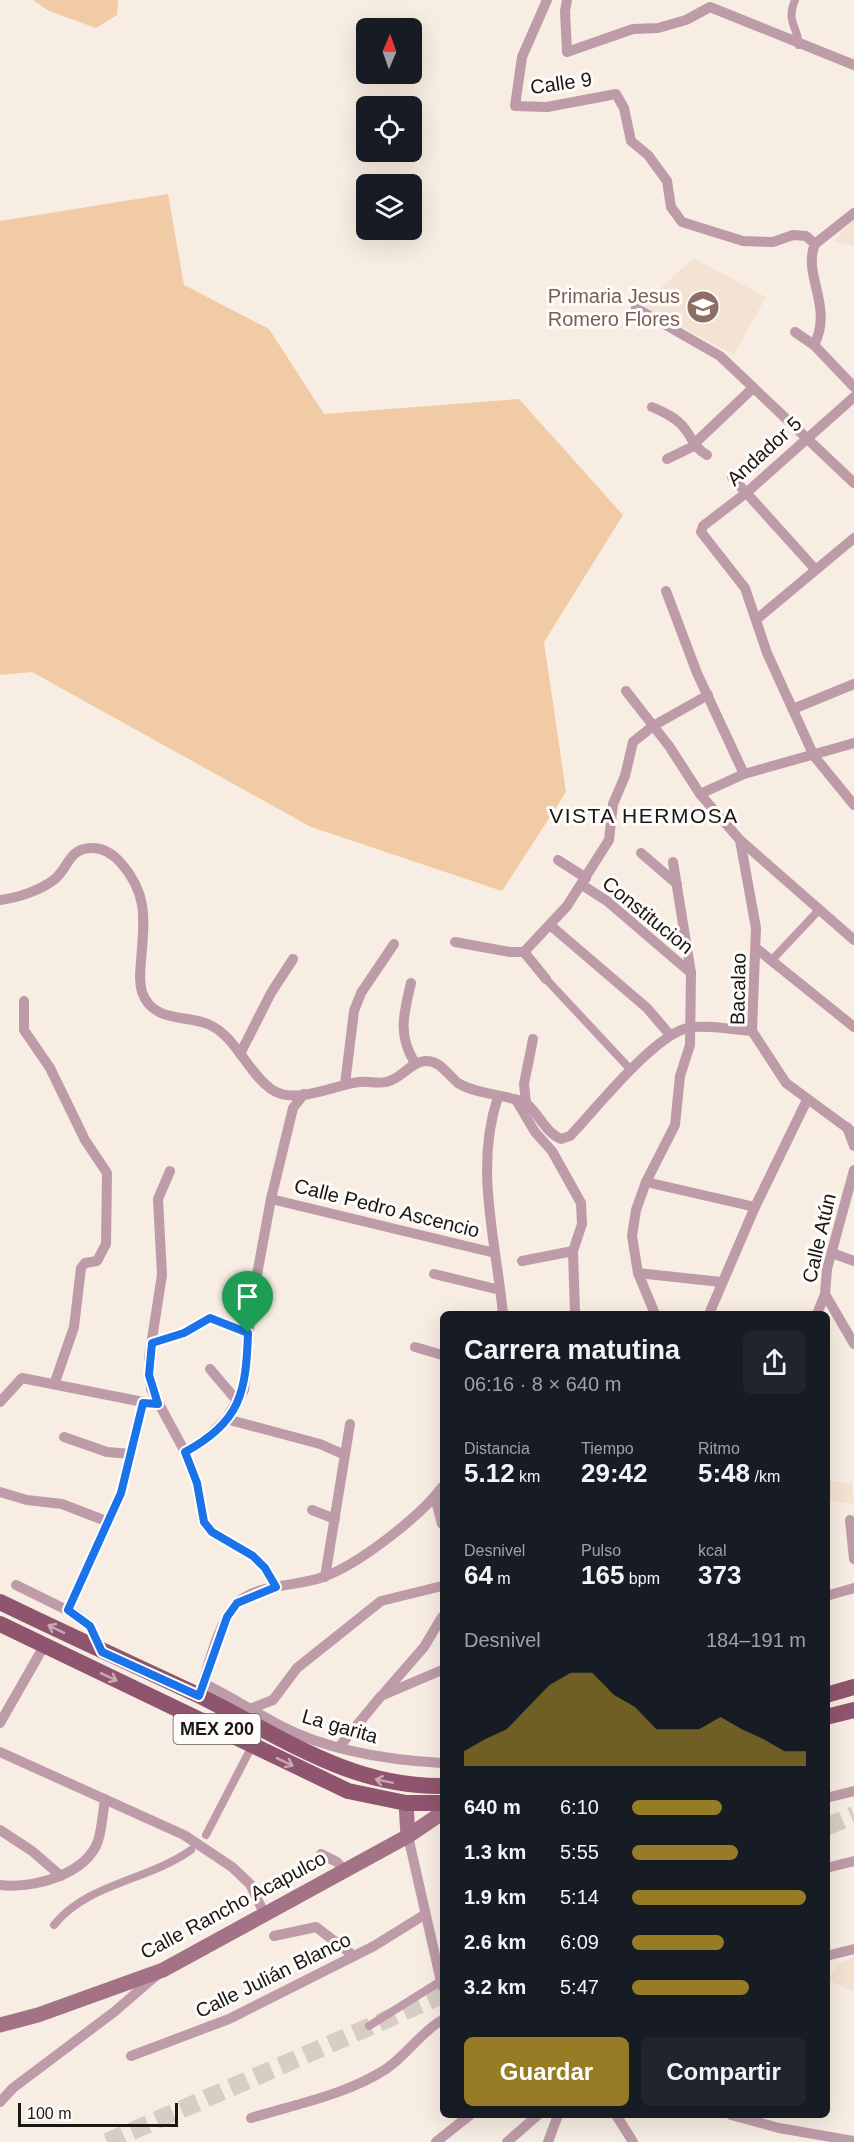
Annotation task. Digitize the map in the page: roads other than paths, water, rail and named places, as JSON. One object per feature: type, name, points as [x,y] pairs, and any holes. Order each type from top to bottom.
[{"type":"main road","name":"MEX 200","points":[[0,1602],[102,1652],[201,1689],[326,1762],[356,1774],[391,1782],[440,1786]]},
{"type":"main road","name":"MEX 200","points":[[0,1624],[348,1791],[406,1803],[440,1803]]},
{"type":"main road","points":[[830,1694],[854,1687]]},
{"type":"main road","points":[[830,1716],[854,1710]]},
{"type":"main road","points":[[406,1803],[408,1836]]},
{"type":"main road","name":"Calle Rancho Acapulco","points":[[0,2025],[38,2015],[163,1970],[408,1836],[440,1813]]},
{"type":"street","name":"Calle 9","points":[[547,0],[522,57],[515,106],[547,107],[616,94],[624,108],[632,141],[648,155],[667,181],[671,207],[682,222],[743,241],[773,242],[793,235],[806,236],[815,244]]},
{"type":"street","points":[[567,0],[565,11],[567,52],[633,29],[658,28],[686,20],[710,7],[799,45],[854,65]]},
{"type":"street","points":[[795,0],[790,11],[791,23],[799,45]]},
{"type":"street","points":[[814,345],[821,323],[821,301],[811,259],[815,244],[854,213]]},
{"type":"street","points":[[636,308],[720,356],[854,483]]},
{"type":"street","points":[[795,332],[814,345],[854,387]]},
{"type":"street","points":[[667,459],[694,445],[753,388]]},
{"type":"street","name":"Andador 5","points":[[757,619],[746,588],[701,532],[703,526],[746,493],[807,436],[854,397]]},
{"type":"street","points":[[652,407],[669,414],[681,425],[694,445],[706,455]]},
{"type":"street","points":[[732,477],[815,569]]},
{"type":"street","points":[[854,538],[757,619],[767,653],[814,756],[854,806]]},
{"type":"street","points":[[666,591],[744,774]]},
{"type":"street","points":[[793,709],[854,684]]},
{"type":"street","points":[[626,691],[700,794],[740,840],[818,911],[854,940]]},
{"type":"street","points":[[455,942],[510,952],[524,952],[550,926],[584,881],[609,840],[613,804],[625,776],[633,742],[653,726],[708,694]]},
{"type":"street","points":[[700,794],[744,774],[854,743]]},
{"type":"street","name":"Bacalao","points":[[740,840],[757,949],[752,1031],[786,1083],[807,1100],[846,1124],[854,1133]]},
{"type":"street","points":[[0,900],[42,888],[62,872],[69,858],[77,852],[88,848],[100,848],[114,855],[133,877],[142,896],[145,917],[139,980],[142,994],[150,1005],[163,1015],[208,1024],[222,1034],[271,1089],[286,1095],[304,1095],[345,1084],[386,1082],[400,1077],[416,1063],[427,1060],[439,1065],[457,1082],[469,1089],[521,1101],[554,1136],[561,1139],[570,1136],[631,1070],[670,1035],[691,1027],[752,1031]]},
{"type":"street","points":[[641,853],[677,884]]},
{"type":"street","name":"Constitucion","points":[[558,860],[691,973]]},
{"type":"street","points":[[654,1311],[638,1273],[632,1236],[636,1210],[646,1182],[675,1125],[678,1087],[690,1045],[691,1027],[691,973],[673,862]]},
{"type":"street","points":[[771,961],[818,911]]},
{"type":"street","points":[[550,926],[647,1008],[670,1035]]},
{"type":"street","points":[[345,1084],[354,1011],[362,993],[394,944]]},
{"type":"street","points":[[757,949],[854,1027]]},
{"type":"street","points":[[524,952],[546,979],[631,1070]]},
{"type":"street","points":[[240,1054],[271,993],[293,959]]},
{"type":"street","points":[[411,982],[402,1019],[402,1035],[407,1050],[416,1063]]},
{"type":"street","points":[[24,1001],[24,1030],[50,1068],[85,1140],[107,1173],[106,1244],[103,1255],[97,1261],[85,1263],[81,1268],[74,1327],[55,1382]]},
{"type":"street","points":[[533,1039],[521,1101],[535,1132],[552,1151],[581,1203],[582,1224],[573,1251],[575,1311]]},
{"type":"street","points":[[185,1452],[200,1444],[226,1419],[244,1390],[248,1333],[271,1199],[293,1108],[304,1095]]},
{"type":"street","points":[[498,1097],[488,1125],[486,1157],[487,1196],[502,1311]]},
{"type":"street","points":[[710,1311],[754,1207],[807,1100]]},
{"type":"street","points":[[846,1124],[854,1146]]},
{"type":"street","name":"Calle Atún","points":[[818,1311],[825,1294],[832,1253],[854,1170]]},
{"type":"street","points":[[170,1171],[158,1198],[162,1275],[149,1375],[158,1404],[185,1452],[197,1483],[204,1522],[212,1532],[253,1556],[265,1568],[276,1587]]},
{"type":"street","points":[[646,1182],[754,1207]]},
{"type":"street","name":"Calle Pedro Ascencio","points":[[271,1199],[495,1253]]},
{"type":"street","points":[[522,1261],[573,1251]]},
{"type":"street","points":[[832,1253],[854,1261]]},
{"type":"street","points":[[638,1273],[721,1282]]},
{"type":"street","points":[[434,1274],[500,1290]]},
{"type":"street","points":[[825,1294],[854,1344]]},
{"type":"street","points":[[152,1343],[184,1333],[210,1318],[248,1333]]},
{"type":"street","points":[[415,1347],[440,1353]]},
{"type":"street","points":[[210,1369],[238,1402]]},
{"type":"street","points":[[0,1402],[22,1378],[55,1382],[143,1403],[158,1404]]},
{"type":"street","points":[[68,1610],[106,1521],[121,1493],[143,1403]]},
{"type":"street","points":[[226,1419],[320,1444],[345,1455]]},
{"type":"street","points":[[325,1577],[350,1424]]},
{"type":"street","points":[[64,1437],[107,1452],[131,1454]]},
{"type":"street","points":[[201,1689],[227,1617],[237,1603],[276,1587],[325,1577],[374,1548],[435,1497],[440,1489]]},
{"type":"street","points":[[0,1492],[27,1500],[62,1504],[106,1521]]},
{"type":"street","points":[[435,1497],[440,1516]]},
{"type":"street","points":[[312,1510],[335,1519]]},
{"type":"street","points":[[850,1520],[854,1559]]},
{"type":"street","points":[[16,1585],[30,1594],[68,1610],[90,1626],[102,1652]]},
{"type":"street","points":[[250,1709],[273,1700],[297,1668],[381,1601],[391,1596],[440,1586]]},
{"type":"street","points":[[830,1595],[854,1588]]},
{"type":"street","points":[[339,1747],[424,1647],[440,1620]]},
{"type":"street","points":[[0,1723],[44,1646]]},
{"type":"street","points":[[381,1696],[440,1671]]},
{"type":"street","name":"La garita","points":[[201,1689],[250,1709],[320,1743],[379,1756],[440,1763]]},
{"type":"street","points":[[206,1835],[252,1746]]},
{"type":"street","points":[[0,1752],[184,1835],[232,1867],[250,1884],[264,1913]]},
{"type":"street","points":[[830,1797],[854,1791]]},
{"type":"street","points":[[0,1885],[37,1882],[61,1876],[87,1857],[97,1842],[105,1799]]},
{"type":"street","points":[[0,1830],[32,1851],[61,1876]]},
{"type":"street","points":[[408,1836],[424,1915],[440,1975]]},
{"type":"street","points":[[54,1925],[72,1905],[94,1893],[171,1865],[191,1851]]},
{"type":"street","points":[[321,1854],[337,1862],[344,1870]]},
{"type":"street","points":[[830,1867],[854,1861]]},
{"type":"street","name":"Calle Julián Blanco","points":[[131,2056],[229,2019],[396,1934],[424,1915]]},
{"type":"street","points":[[274,1936],[316,1927],[354,1956]]},
{"type":"street","points":[[830,1955],[854,1949]]},
{"type":"street","points":[[0,2102],[13,2088],[114,2012],[163,1970]]},
{"type":"street","points":[[369,2026],[440,1984]]},
{"type":"street","points":[[250,2118],[339,2093],[364,2081],[387,2069],[440,2022]]},
{"type":"street","points":[[436,2142],[466,2118]]},
{"type":"street","points":[[507,2142],[535,2118]]},
{"type":"street","points":[[548,2142],[557,2118]]},
{"type":"street","points":[[618,2118],[633,2142]]},
{"type":"street","points":[[742,2118],[779,2128],[854,2141]]},
{"type":"tunnel","points":[[830,1825],[854,1815]]},
{"type":"tunnel","points":[[107,2142],[440,1996]]},
{"type":"place","name":"Primaria Jesus Romero Flores","points":[[703,307]]},
{"type":"district","name":"VISTA HERMOSA","points":[[644,815]]}]
